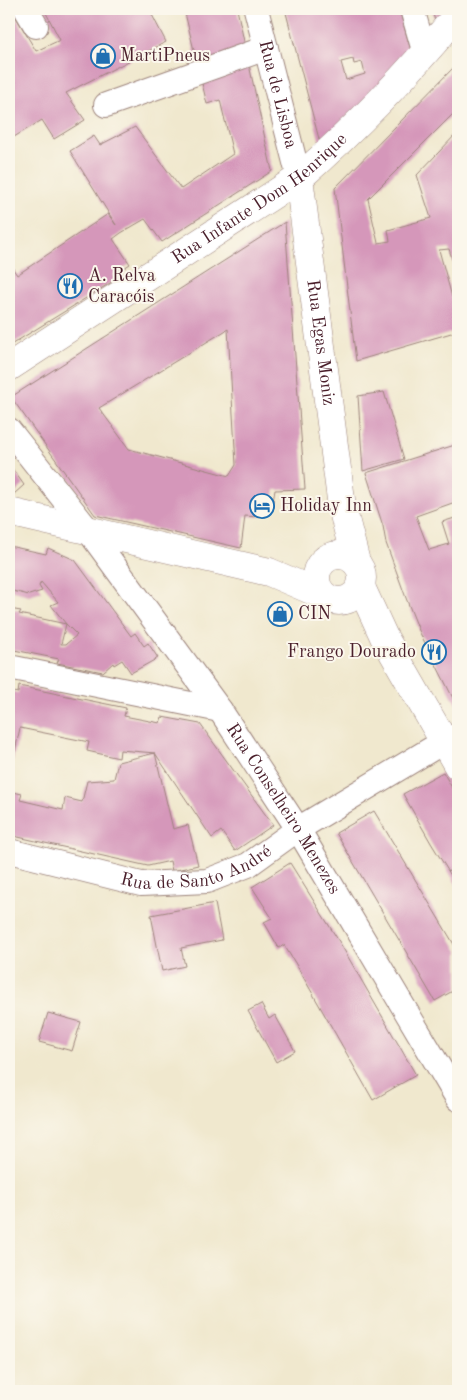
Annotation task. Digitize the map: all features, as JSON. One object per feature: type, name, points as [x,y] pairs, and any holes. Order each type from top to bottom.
[{"type":"main road","name":"Rua Infante Dom Henrique","points":[[9,367],[299,178],[325,155],[425,54],[458,14]]},
{"type":"main road","name":"Rua Egas Moniz","points":[[299,178],[342,508],[339,578]]},
{"type":"main road","points":[[9,512],[269,572],[339,578],[384,637],[451,739],[458,766]]},
{"type":"street","name":"Rua de Lisboa","points":[[256,9],[299,178]]},
{"type":"street","points":[[412,9],[425,54]]},
{"type":"street","points":[[106,105],[266,48]]},
{"type":"street","name":"Rua Conselheiro Menezes","points":[[9,430],[88,530],[220,710],[298,829],[458,1099]]},
{"type":"street","points":[[9,667],[220,710]]},
{"type":"street","name":"Rua de Santo André","points":[[9,851],[141,884],[207,881],[248,865],[298,829],[451,739]]},
{"type":"building","points":[[9,9],[11,9],[36,51],[60,40],[44,9],[149,9],[166,42],[66,93],[85,120],[54,139],[42,120],[9,140],[9,67],[13,65],[9,58]]},
{"type":"building","points":[[184,9],[237,9],[272,171],[162,242],[145,219],[121,233],[113,239],[130,264],[113,275],[115,280],[9,346],[9,263],[17,275],[108,214],[116,225],[70,151],[94,136],[100,145],[135,127],[181,189],[233,154],[220,100],[207,104]]},
{"type":"building","points":[[285,9],[399,9],[413,58],[322,142],[319,139]],"holes":[[[353,59],[354,64],[362,62],[365,74],[346,80],[341,62]]]},
{"type":"building","points":[[432,9],[449,9],[436,26]]},
{"type":"building","points":[[458,63],[458,109],[368,199],[378,243],[390,241],[388,230],[431,218],[417,175],[458,132],[458,265],[454,265],[449,249],[439,250],[452,297],[458,296],[458,331],[356,361],[335,188]]},
{"type":"building","points":[[285,222],[305,489],[275,490],[272,507],[258,517],[245,516],[241,548],[95,515],[11,397]],"holes":[[[228,329],[236,465],[229,476],[129,449],[99,408]]]},
{"type":"building","points":[[384,392],[404,459],[363,471],[358,396]]},
{"type":"building","points":[[458,444],[458,501],[416,516],[429,550],[449,544],[442,522],[458,517],[458,703],[456,704],[420,633],[406,598],[386,543],[383,526],[366,473]]},
{"type":"building","points":[[9,464],[24,485],[14,494],[9,493]]},
{"type":"building","points":[[9,546],[46,554],[48,548],[75,560],[131,636],[135,633],[144,646],[148,643],[158,658],[131,673],[122,660],[114,665],[113,663],[103,672],[57,663],[59,659],[9,649],[9,609],[21,611],[19,614],[66,624],[51,605],[58,602],[41,582],[39,586],[42,591],[29,595],[9,590]],"holes":[[[66,624],[77,635],[66,644],[61,644]]]},
{"type":"building","points":[[19,686],[126,708],[124,716],[160,723],[162,717],[200,724],[273,825],[235,851],[221,831],[212,838],[155,753],[120,750],[119,758],[87,751],[89,742],[20,728],[13,760],[9,759],[9,691],[18,693]]},
{"type":"building","points":[[155,753],[173,829],[188,825],[198,865],[172,871],[170,861],[148,866],[9,835],[9,791],[22,794],[20,800],[63,810],[65,798],[82,802],[87,781],[114,779],[118,762]]},
{"type":"building","points":[[443,772],[458,798],[458,887],[403,794]]},
{"type":"building","points":[[374,811],[458,951],[458,988],[435,1001],[336,833]]},
{"type":"building","points":[[290,863],[340,943],[416,1075],[373,1100],[297,966],[284,945],[279,948],[264,922],[272,918],[252,887]]},
{"type":"building","points":[[215,903],[222,940],[181,948],[185,966],[162,971],[151,915]]},
{"type":"building","points":[[261,1004],[269,1019],[275,1015],[295,1051],[276,1062],[248,1011]]},
{"type":"building","points":[[48,1013],[81,1022],[72,1051],[39,1042]]},
{"type":"place","name":"MartiPneus","points":[[103,56]]},
{"type":"place","name":"A. Relva Caracóis","points":[[70,286]]},
{"type":"place","name":"Holiday Inn","points":[[262,506]]},
{"type":"place","name":"CIN","points":[[280,614]]},
{"type":"place","name":"Frango Dourado","points":[[434,652]]}]
